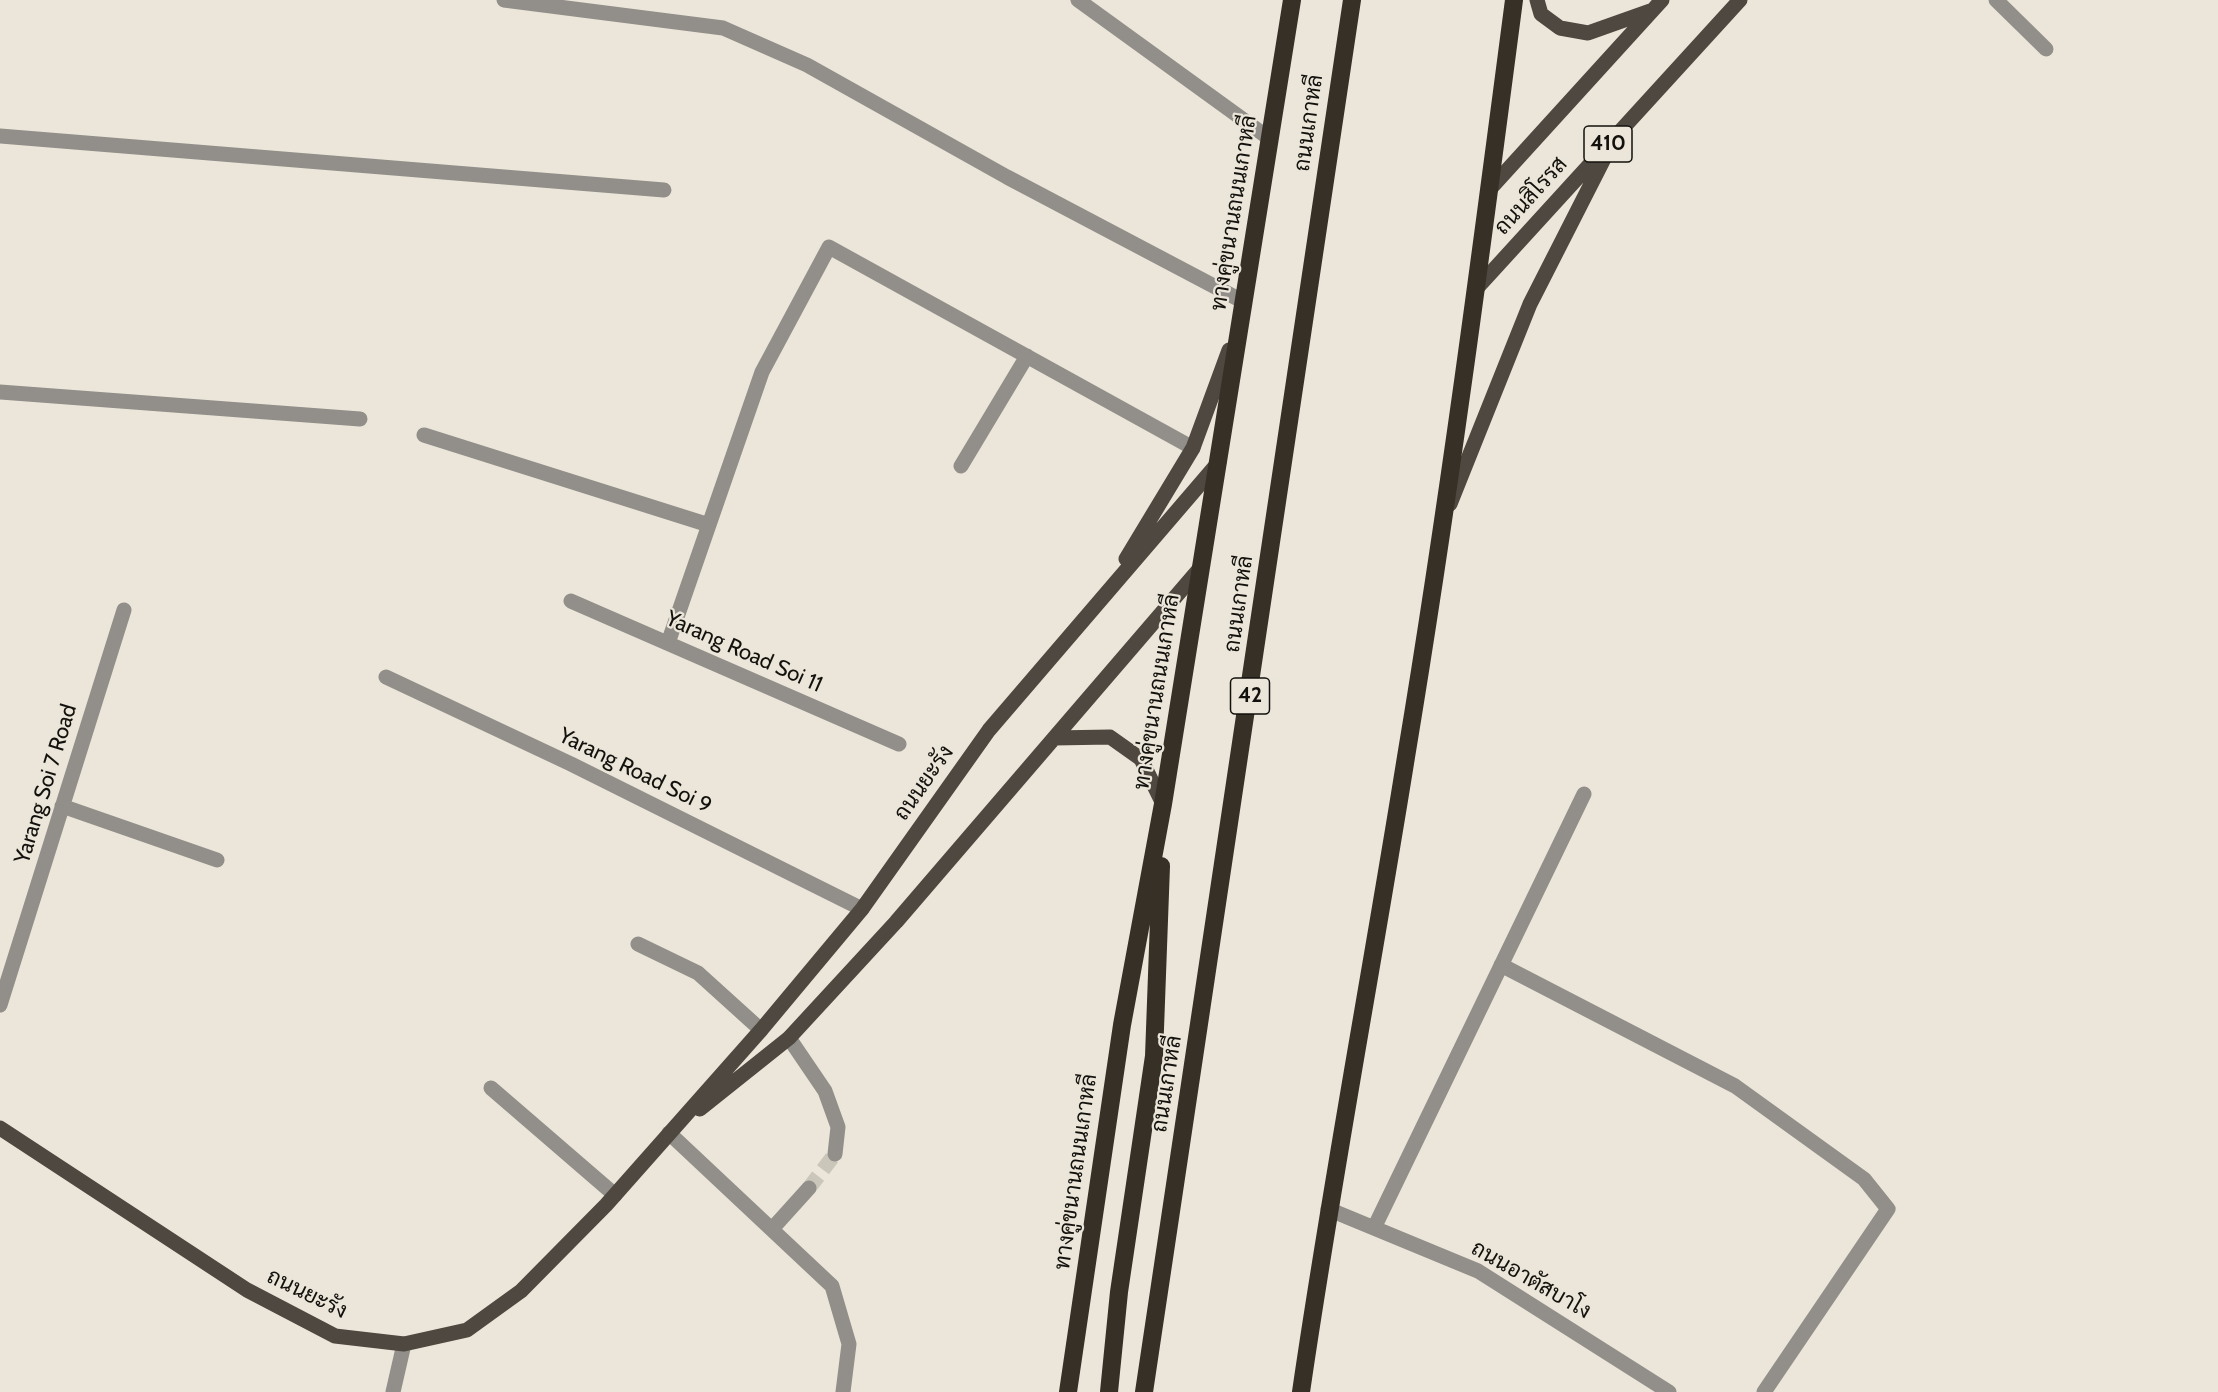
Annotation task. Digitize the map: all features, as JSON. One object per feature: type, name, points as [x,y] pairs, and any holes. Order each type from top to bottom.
[{"type":"highway","name":"ทางคู่ขนานถนนเกาหลี","points":[[1068,1392],[1122,1025],[1163,804],[1292,0]]},
{"type":"highway","name":"ถนนเกาหลี","points":[[1144,1392],[1352,0]]},
{"type":"highway","points":[[1301,1392],[1328,1209],[1407,756],[1477,288],[1514,0]]},
{"type":"highway","points":[[1109,1392],[1119,1292],[1154,1056],[1163,804]]},
{"type":"main road","points":[[1537,0],[1540,14],[1560,28],[1588,33],[1657,5]]},
{"type":"main road","name":"ถนนสิโรรส","points":[[1477,288],[1740,0]]},
{"type":"main road","name":"ถนนสิโรรส","points":[[1490,189],[1657,5]]},
{"type":"main road","points":[[1442,525],[1530,304],[1616,135]]},
{"type":"main road","points":[[1105,595],[1193,448],[1220,382],[1244,302]]},
{"type":"main road","name":"ถนนยะรัง","points":[[0,1128],[247,1290],[335,1336],[404,1344],[467,1330],[522,1291],[615,1195],[761,1030],[862,909],[989,730],[1219,462]]},
{"type":"main road","name":"ถนนยะรัง","points":[[669,1133],[789,1038],[896,922],[1202,566]]},
{"type":"main road","points":[[1054,738],[1110,737],[1141,759],[1163,804]]},
{"type":"street","points":[[504,0],[723,28],[807,65],[1007,177],[1244,302]]},
{"type":"street","points":[[1078,0],[1270,139]]},
{"type":"street","points":[[1996,0],[2046,49]]},
{"type":"street","points":[[0,136],[664,190]]},
{"type":"street","points":[[668,643],[762,372],[829,248],[1193,448]]},
{"type":"street","points":[[961,466],[1027,356]]},
{"type":"street","points":[[0,392],[360,419]]},
{"type":"street","points":[[424,435],[709,525]]},
{"type":"street","name":"Yarang Road Soi 11","points":[[571,601],[899,744]]},
{"type":"street","name":"Yarang Soi 7 Road","points":[[0,1005],[124,610]]},
{"type":"street","name":"Yarang Road Soi 9","points":[[386,677],[571,764],[862,909]]},
{"type":"street","points":[[1374,1228],[1584,794]]},
{"type":"street","points":[[62,806],[217,860]]},
{"type":"street","points":[[638,944],[698,973],[761,1030]]},
{"type":"street","points":[[1501,965],[1735,1086],[1864,1179],[1888,1209],[1764,1392]]},
{"type":"street","points":[[789,1038],[825,1091],[838,1127],[836,1154]]},
{"type":"street","points":[[491,1088],[615,1195]]},
{"type":"street","points":[[669,1133],[832,1286],[849,1344],[843,1392]]},
{"type":"street","points":[[772,1229],[809,1188]]},
{"type":"street","name":"ถนนอาตัสบาโง","points":[[1328,1209],[1478,1272],[1669,1392]]},
{"type":"street","points":[[393,1392],[404,1344]]},
{"type":"tunnel","points":[[809,1188],[835,1154]]}]
